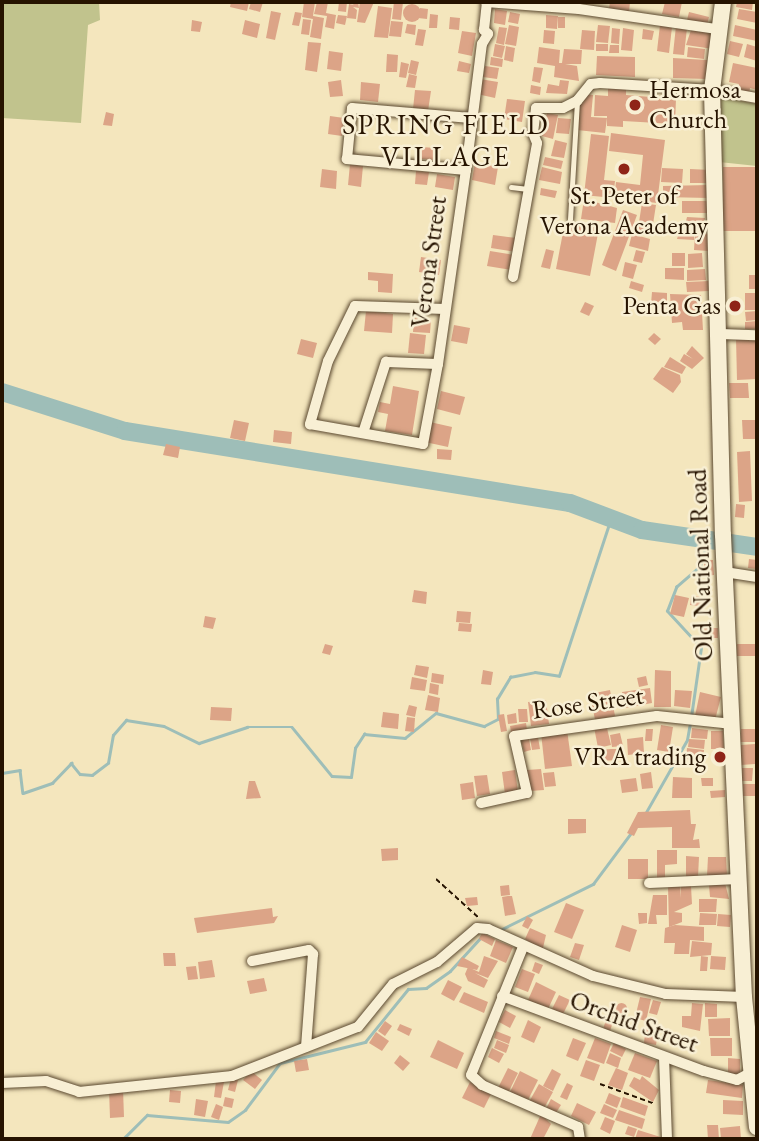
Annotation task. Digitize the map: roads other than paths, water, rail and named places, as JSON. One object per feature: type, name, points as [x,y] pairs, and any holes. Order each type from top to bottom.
[{"type":"main road","name":"Old National Road","points":[[723,2],[716,29],[712,90],[724,572],[744,997],[754,1051],[752,1072],[757,1127]]},
{"type":"street","points":[[487,2],[579,9],[716,29]]},
{"type":"street","name":"Verona Street","points":[[363,433],[423,444],[438,364],[482,44],[488,37],[484,30],[487,2]]},
{"type":"street","points":[[513,277],[530,189],[536,108],[563,108],[577,101],[591,83],[712,90],[757,98]]},
{"type":"street","points":[[466,170],[347,159],[352,108],[471,118]]},
{"type":"street","points":[[438,364],[386,362],[363,433],[310,424],[328,361],[355,306],[445,309]]},
{"type":"street","points":[[719,334],[757,335]]},
{"type":"street","points":[[724,572],[757,577]]},
{"type":"street","name":"Rose Street","points":[[481,803],[527,793],[514,736],[622,719],[686,718],[733,724]]},
{"type":"street","points":[[649,883],[739,879]]},
{"type":"street","points":[[2,1083],[46,1081],[79,1092],[232,1076],[358,1027],[393,984],[437,962],[470,932],[486,929],[593,976],[666,994],[744,997]]},
{"type":"street","points":[[523,947],[470,1069],[476,1083],[578,1126],[580,1139]]},
{"type":"street","points":[[252,961],[309,950],[313,954],[306,1047]]},
{"type":"street","name":"Orchid Street","points":[[502,996],[664,1057],[737,1080],[752,1072]]},
{"type":"street","points":[[664,1057],[667,1139]]},
{"type":"lane","points":[[570,219],[577,101]]},
{"type":"lane","points":[[510,187],[530,189]]},
{"type":"waterway","points":[[2,392],[125,431],[570,503],[642,530],[757,547]]},
{"type":"waterway","points":[[2,773],[20,770],[23,793],[52,783],[71,763],[80,774],[92,775],[108,763],[113,735],[126,720],[164,726],[199,743],[247,727],[292,727],[332,776],[351,777],[355,748],[364,734],[405,738],[436,713],[484,726],[498,719],[497,699],[510,677],[535,672],[559,676],[611,518]]},
{"type":"waterway","points":[[691,717],[701,648],[667,611],[676,587],[700,566],[707,542]]},
{"type":"waterway","points":[[645,814],[687,740],[690,723]]},
{"type":"waterway","points":[[500,930],[593,884],[631,833]]},
{"type":"waterway","points":[[123,1139],[147,1115],[228,1122],[245,1110],[280,1063],[365,1042],[408,989],[426,988],[450,971],[483,935]]},
{"type":"place","name":"Hermosa Church","points":[[635,105]]},
{"type":"place","name":"St. Peter of Verona Academy","points":[[624,169]]},
{"type":"place","name":"Penta Gas","points":[[735,306]]},
{"type":"place","name":"VRA trading","points":[[720,757]]},
{"type":"district","name":"SPRING FIELD VILLAGE","points":[[446,140]]}]
